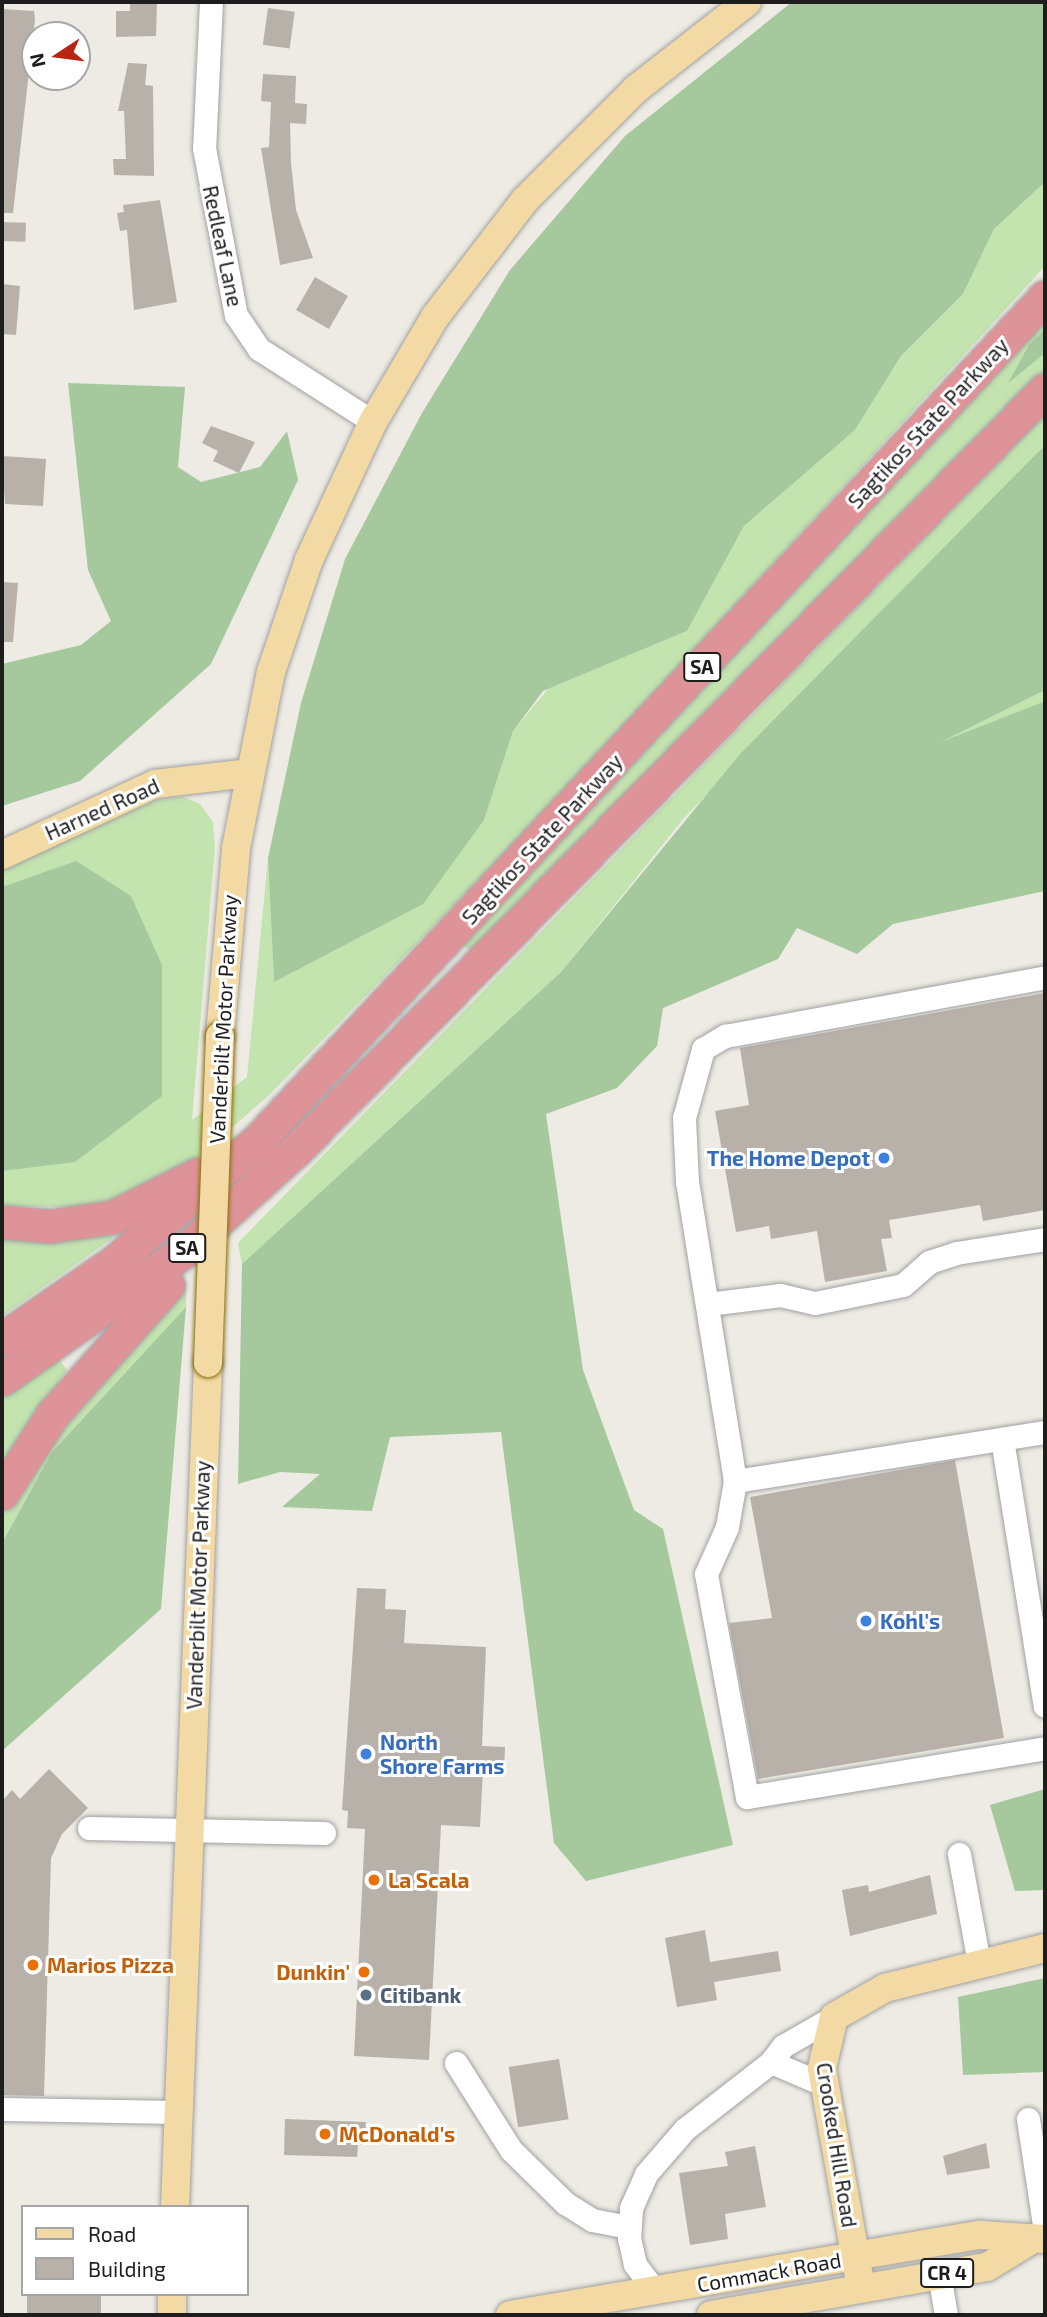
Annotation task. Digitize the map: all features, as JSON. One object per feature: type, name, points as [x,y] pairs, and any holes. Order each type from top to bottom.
[{"type":"highway","name":"Sagtikos State Parkway","points":[[2,1339],[113,1263],[259,1139],[1045,297]]},
{"type":"highway","name":"Sagtikos State Parkway","points":[[2,1380],[184,1251],[353,1093],[1045,390]]},
{"type":"highway","points":[[2,1493],[88,1370],[161,1292],[292,1175],[353,1093]]},
{"type":"highway","points":[[2,1222],[70,1225],[134,1211],[259,1139]]},
{"type":"main road","name":"Vanderbilt Motor Parkway","points":[[175,2205],[220,1036],[248,773],[295,596],[373,422],[435,317],[525,200],[636,89],[747,2]]},
{"type":"main road","name":"Harned Road","points":[[2,855],[155,784],[248,773]]},
{"type":"main road","points":[[834,2017],[870,1993],[1045,1948]]},
{"type":"main road","name":"Crooked Hill Road","points":[[834,2017],[822,2055],[861,2288]]},
{"type":"main road","name":"Commack Road","points":[[510,2315],[980,2235],[1040,2237]]},
{"type":"main road","name":"Commack Road","points":[[710,2315],[987,2267],[1040,2237]]},
{"type":"main road","points":[[172,2296],[172,2315]]},
{"type":"street","name":"Redleaf Lane","points":[[211,2],[204,148],[236,316],[259,349],[373,422]]},
{"type":"street","points":[[1045,977],[725,1036],[703,1049],[684,1118],[687,1182],[735,1481],[727,1527],[706,1574],[747,1797],[1045,1748]]},
{"type":"street","points":[[708,1304],[780,1295],[815,1303],[903,1285],[929,1262],[956,1253],[1045,1239]]},
{"type":"street","points":[[735,1481],[1045,1432]]},
{"type":"street","points":[[1002,1439],[1045,1706]]},
{"type":"street","points":[[89,1828],[324,1833]]},
{"type":"street","points":[[959,1854],[979,1963]]},
{"type":"street","points":[[655,2291],[635,2264],[628,2227],[641,2185],[663,2152],[709,2107],[771,2062],[788,2042],[834,2017]]},
{"type":"street","points":[[771,2062],[825,2085]]},
{"type":"street","points":[[456,2063],[511,2150],[565,2203],[592,2220],[628,2227]]},
{"type":"street","points":[[2,2109],[178,2112]]},
{"type":"street","points":[[1028,2119],[1040,2237]]},
{"type":"street","points":[[939,2274],[946,2315]]},
{"type":"green space","points":[[792,2],[1045,2],[1045,182],[994,229],[963,294],[901,356],[855,430],[744,526],[687,631],[543,691],[513,731],[484,820],[423,904],[274,982],[268,858],[301,703],[345,559],[422,413],[510,270],[625,136]]},
{"type":"green space","points":[[1045,182],[1045,266],[573,783],[268,1096],[180,1173],[127,1198],[74,1207],[2,1206],[2,870],[149,800],[183,797],[200,804],[213,822],[215,847],[192,1120],[247,1077],[268,858],[274,982],[484,820],[513,731],[548,689],[687,631],[744,526],[855,430],[901,356],[963,294],[994,229]]},
{"type":"green space","points":[[1045,316],[1045,372],[474,953],[460,943]]},
{"type":"green space","points":[[1045,329],[1045,353],[1008,383],[1029,345]]},
{"type":"green space","points":[[68,383],[185,387],[178,467],[201,482],[260,467],[287,431],[298,480],[211,664],[80,781],[2,806],[2,664],[81,645],[111,621],[88,570]]},
{"type":"green space","points":[[1045,414],[1045,445],[684,818],[561,972],[242,1264],[238,1243]]},
{"type":"green space","points":[[1045,445],[1045,690],[941,742],[1045,701],[1045,891],[893,924],[857,954],[797,928],[778,959],[663,1008],[657,1046],[617,1088],[546,1114],[583,1370],[634,1510],[663,1529],[733,1845],[586,1881],[554,1843],[501,1432],[390,1437],[372,1511],[282,1507],[320,1474],[280,1472],[238,1484],[242,1264],[561,972],[740,754]]},
{"type":"green space","points":[[1045,690],[1045,701],[929,748]]},
{"type":"green space","points":[[76,861],[131,896],[162,965],[162,1096],[75,1162],[2,1171],[2,887]]},
{"type":"green space","points":[[107,1227],[113,1238],[2,1316],[2,1231]]},
{"type":"green space","points":[[186,1281],[186,1307],[52,1452],[2,1543],[2,1518],[40,1444],[146,1316]]},
{"type":"green space","points":[[186,1307],[161,1609],[2,1751],[2,1543],[52,1452]]},
{"type":"green space","points":[[59,1360],[67,1370],[2,1464],[2,1394]]},
{"type":"green space","points":[[1045,1789],[1045,1890],[1015,1891],[990,1805]]},
{"type":"green space","points":[[1045,1978],[1045,2072],[963,2075],[958,1997]]},
{"type":"building","points":[[130,2],[157,2],[156,36],[116,37],[116,11],[130,11]]},
{"type":"building","points":[[268,8],[295,12],[290,48],[263,45]]},
{"type":"building","points":[[2,9],[34,11],[35,21],[21,21],[21,91],[27,91],[13,213],[2,213]]},
{"type":"building","points":[[128,63],[147,64],[145,85],[153,86],[154,176],[114,175],[113,159],[126,159],[124,111],[118,111]]},
{"type":"building","points":[[263,74],[296,76],[295,103],[307,104],[306,124],[290,123],[291,163],[296,210],[313,258],[280,265],[261,148],[269,147],[271,102],[261,101]]},
{"type":"building","points":[[160,200],[177,302],[134,310],[127,230],[120,231],[117,213],[124,212],[123,205]]},
{"type":"building","points":[[2,222],[26,223],[25,242],[2,241]]},
{"type":"building","points":[[315,277],[348,296],[329,329],[296,310]]},
{"type":"building","points":[[2,284],[20,286],[16,335],[2,334]]},
{"type":"building","points":[[211,426],[255,442],[239,473],[213,461],[218,451],[202,443]]},
{"type":"building","points":[[2,456],[46,459],[43,506],[5,504]]},
{"type":"building","points":[[2,582],[18,583],[13,642],[2,642]]},
{"type":"building","name":"The Home Depot","points":[[1045,993],[1045,1210],[983,1221],[980,1205],[889,1220],[892,1238],[881,1239],[887,1271],[825,1282],[817,1231],[771,1239],[769,1226],[736,1232],[715,1111],[749,1105],[740,1048]]},
{"type":"building","name":"Kohl's","points":[[955,1460],[1004,1738],[758,1779],[729,1623],[772,1618],[750,1497]]},
{"type":"building","points":[[357,1588],[386,1589],[385,1609],[406,1610],[404,1643],[486,1647],[482,1746],[505,1747],[504,1771],[483,1770],[480,1827],[441,1825],[429,2060],[354,2056],[365,1829],[347,1828],[348,1811],[342,1810]]},
{"type":"building","points":[[49,1769],[88,1808],[62,1834],[51,1858],[44,2096],[2,2095],[2,1801],[12,1790],[20,1799]]},
{"type":"building","points":[[930,1875],[937,1914],[850,1936],[842,1890],[868,1885],[869,1892]]},
{"type":"building","points":[[705,1930],[710,1962],[778,1951],[781,1971],[714,1982],[717,2000],[677,2007],[665,1938]]},
{"type":"building","points":[[559,2059],[569,2119],[518,2127],[509,2067]]},
{"type":"building","name":"McDonald's","points":[[285,2119],[366,2122],[365,2145],[358,2145],[357,2157],[284,2155]]},
{"type":"building","points":[[986,2143],[990,2168],[947,2175],[943,2156]]},
{"type":"building","points":[[755,2146],[766,2207],[725,2214],[728,2239],[690,2245],[679,2173],[728,2166],[725,2152]]},
{"type":"building","points":[[27,2296],[101,2296],[101,2315],[27,2315]]},
{"type":"place","name":"The Home Depot","points":[[884,1158]]},
{"type":"place","name":"Kohl's","points":[[866,1621]]},
{"type":"place","name":"North Shore Farms","points":[[366,1754]]},
{"type":"place","name":"La Scala","points":[[374,1880]]},
{"type":"place","name":"Marios Pizza","points":[[33,1965]]},
{"type":"place","name":"Dunkin'","points":[[364,1972]]},
{"type":"place","name":"Citibank","points":[[366,1995]]},
{"type":"place","name":"McDonald's","points":[[325,2134]]}]
